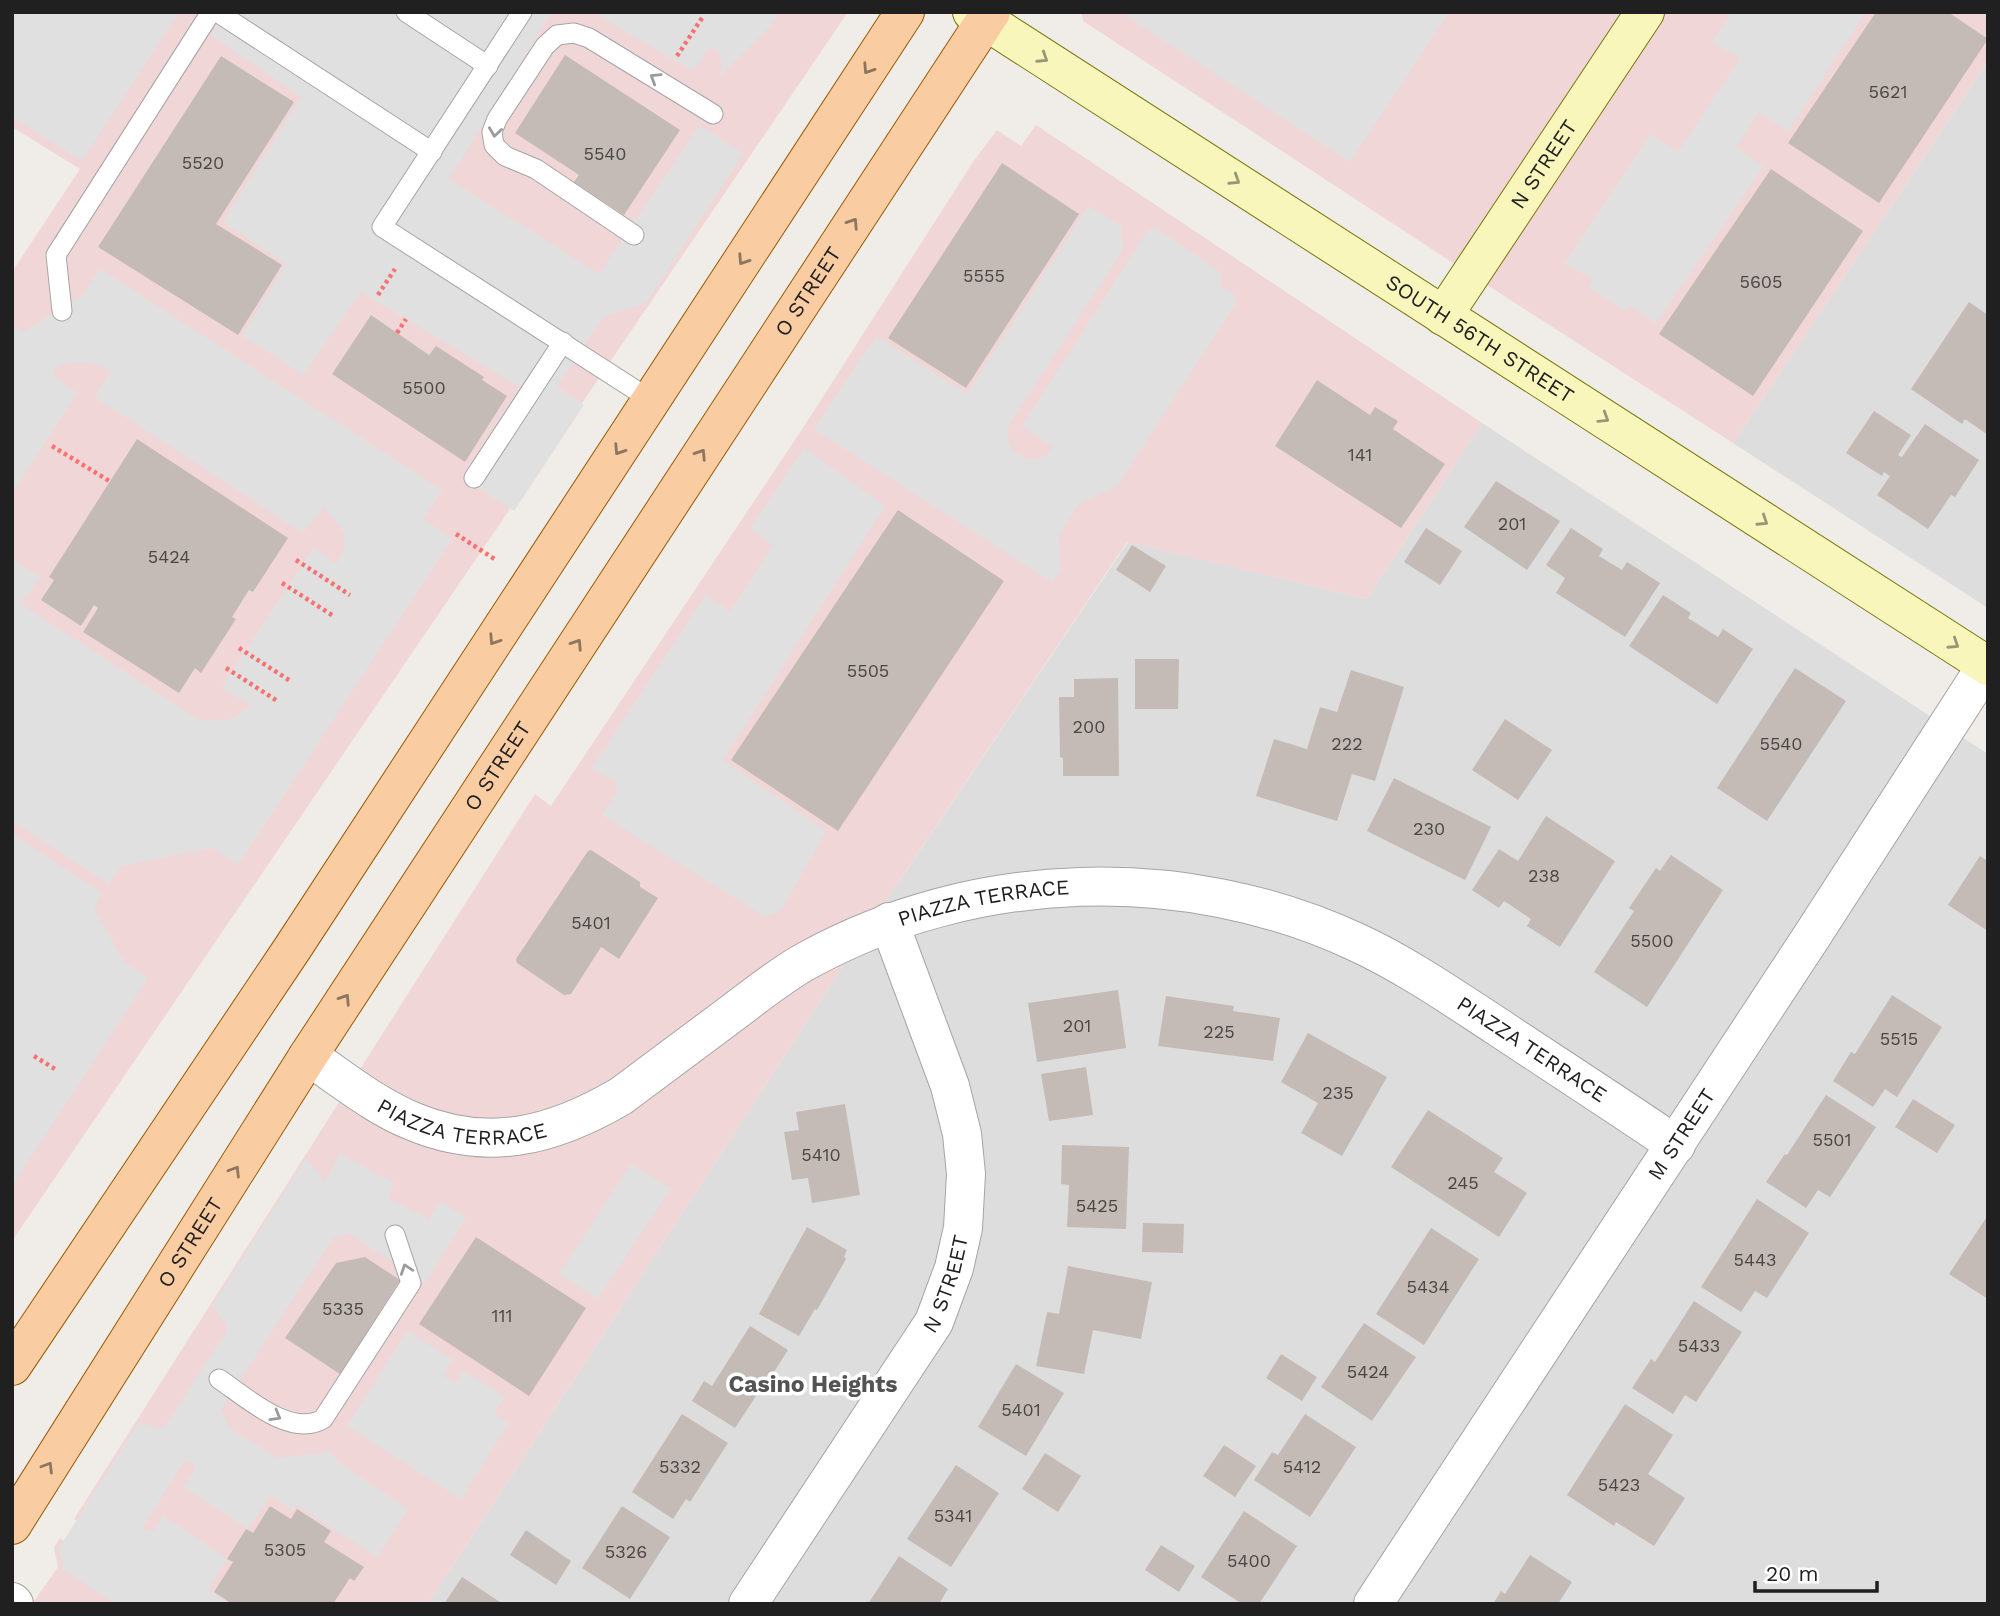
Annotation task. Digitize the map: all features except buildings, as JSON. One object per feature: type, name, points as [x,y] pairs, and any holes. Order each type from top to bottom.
[{"type":"main road","points":[[12,1366],[292,949],[905,12]]},
{"type":"main road","name":"N STREET","points":[[1443,316],[1645,12]]},
{"type":"main road","name":"SOUTH 56TH STREET","points":[[983,15],[1443,316],[1987,665]]},
{"type":"main road","name":"O STREET","points":[[12,1525],[307,1056],[983,15]]},
{"type":"street","name":"M STREET","points":[[1373,1604],[1676,1145],[1987,665]]},
{"type":"street","name":"PIAZZA TERRACE","points":[[307,1056],[410,1121],[457,1135],[505,1139],[525,1137],[562,1126],[621,1096],[804,962],[889,922],[1001,893],[1090,886],[1171,890],[1209,896],[1284,915],[1356,942],[1424,978],[1676,1145]]},
{"type":"street","name":"N STREET","points":[[748,1604],[934,1322],[954,1268],[963,1228],[966,1174],[962,1135],[953,1098],[889,922]]},
{"type":"lane","points":[[62,311],[56,255],[211,12]]},
{"type":"lane","points":[[217,12],[432,152]]},
{"type":"lane","points":[[405,12],[488,66]]},
{"type":"lane","points":[[522,12],[382,227],[651,400]]},
{"type":"lane","points":[[634,235],[536,169],[505,156],[494,145],[492,132],[524,77],[545,46],[557,35],[574,33],[589,38],[713,114]]},
{"type":"lane","points":[[474,478],[563,342]]},
{"type":"lane","points":[[219,1379],[282,1420],[303,1426],[314,1425],[323,1419],[411,1283],[395,1235]]},
{"type":"path","points":[[674,60],[704,15]]},
{"type":"path","points":[[378,295],[398,264]]},
{"type":"path","points":[[397,333],[406,319]]},
{"type":"path","points":[[52,446],[111,482]]},
{"type":"path","points":[[456,534],[496,560]]},
{"type":"path","points":[[296,560],[350,594]]},
{"type":"path","points":[[282,583],[335,617]]},
{"type":"path","points":[[239,648],[292,681]]},
{"type":"path","points":[[226,668],[279,702]]},
{"type":"path","points":[[34,1056],[55,1069]]},
{"type":"shaded area","points":[[12,12],[848,12],[12,1241],[12,272],[80,169],[12,127]]},
{"type":"shaded area","points":[[12,12],[179,12],[82,161],[12,116]]},
{"type":"shaded area","points":[[225,12],[552,12],[449,179],[599,274],[700,125],[743,154],[646,303],[603,317],[557,387],[584,405],[514,511],[462,477],[520,387],[361,292],[303,375],[242,335],[286,264],[223,222],[301,97],[211,35]]},
{"type":"shaded area","points":[[600,12],[779,12],[769,27],[719,77],[722,68],[719,53],[710,47],[693,71],[598,15]]},
{"type":"shaded area","points":[[1081,12],[1988,12],[1988,61],[1733,443],[1083,21]]},
{"type":"shaded area","points":[[1121,12],[1449,12],[1350,162]]},
{"type":"shaded area","points":[[1732,12],[1866,12],[1788,131],[1759,112],[1736,147],[1763,167],[1656,323],[1630,306],[1625,311],[1589,287],[1593,280],[1565,263],[1651,134],[1678,152],[1740,58],[1712,42]]},
{"type":"shaded area","points":[[1988,61],[1988,608],[1733,443]]},
{"type":"shaded area","points":[[1036,125],[1482,423],[1367,599],[1127,542],[865,932],[428,1604],[32,1604],[58,1567],[54,1547],[60,1538],[65,1542],[78,1521],[74,1519],[535,794],[551,806],[803,428],[973,162],[997,130],[1021,146]]},
{"type":"shaded area","points":[[1088,206],[1121,226],[1123,250],[1011,421],[1007,430],[1008,442],[1014,452],[1026,459],[1037,459],[1047,455],[1053,447],[1022,426],[1147,232],[1156,228],[1221,273],[1221,286],[1233,294],[1236,303],[1117,486],[1079,504],[1059,536],[1060,571],[1052,582],[814,429],[876,336],[967,394]]},
{"type":"shaded area","points":[[100,269],[442,490],[423,519],[452,539],[238,865],[212,848],[121,866],[109,884],[12,821],[12,559],[40,577],[21,604],[197,719],[215,721],[232,719],[251,706],[222,687],[313,548],[337,564],[344,550],[344,534],[340,525],[323,508],[303,533],[95,397],[111,371],[97,364],[77,362],[60,365],[53,371],[54,377],[77,393],[12,494],[12,326],[23,332],[83,295]]},
{"type":"shaded area","points":[[1482,423],[1988,754],[1988,1604],[428,1604],[865,932],[1128,542],[1367,599]]},
{"type":"shaded area","points":[[804,448],[885,506],[723,760],[826,831],[781,910],[765,917],[602,815],[617,793],[616,781],[591,769],[706,595],[730,612],[773,545],[750,529]]},
{"type":"shaded area","points":[[12,834],[102,893],[94,909],[125,963],[148,978],[12,1186]]},
{"type":"shaded area","points":[[340,1154],[394,1183],[388,1199],[429,1219],[440,1201],[466,1218],[425,1283],[348,1233],[333,1238],[221,1409],[229,1428],[277,1458],[330,1452],[339,1463],[408,1509],[377,1557],[296,1505],[293,1510],[270,1495],[248,1529],[184,1487],[195,1465],[186,1461],[143,1527],[153,1531],[164,1516],[227,1559],[208,1589],[230,1604],[116,1604],[64,1570],[59,1548],[139,1422],[160,1429],[167,1423],[227,1331],[225,1322],[212,1306],[306,1158],[325,1182]]},
{"type":"shaded area","points":[[631,1164],[671,1188],[598,1299],[559,1274]]},
{"type":"shaded area","points":[[407,1331],[453,1360],[443,1376],[455,1383],[463,1371],[505,1397],[494,1414],[509,1423],[461,1499],[347,1426]]},
{"type":"district","name":"Casino Heights","points":[[813,1384]]}]
